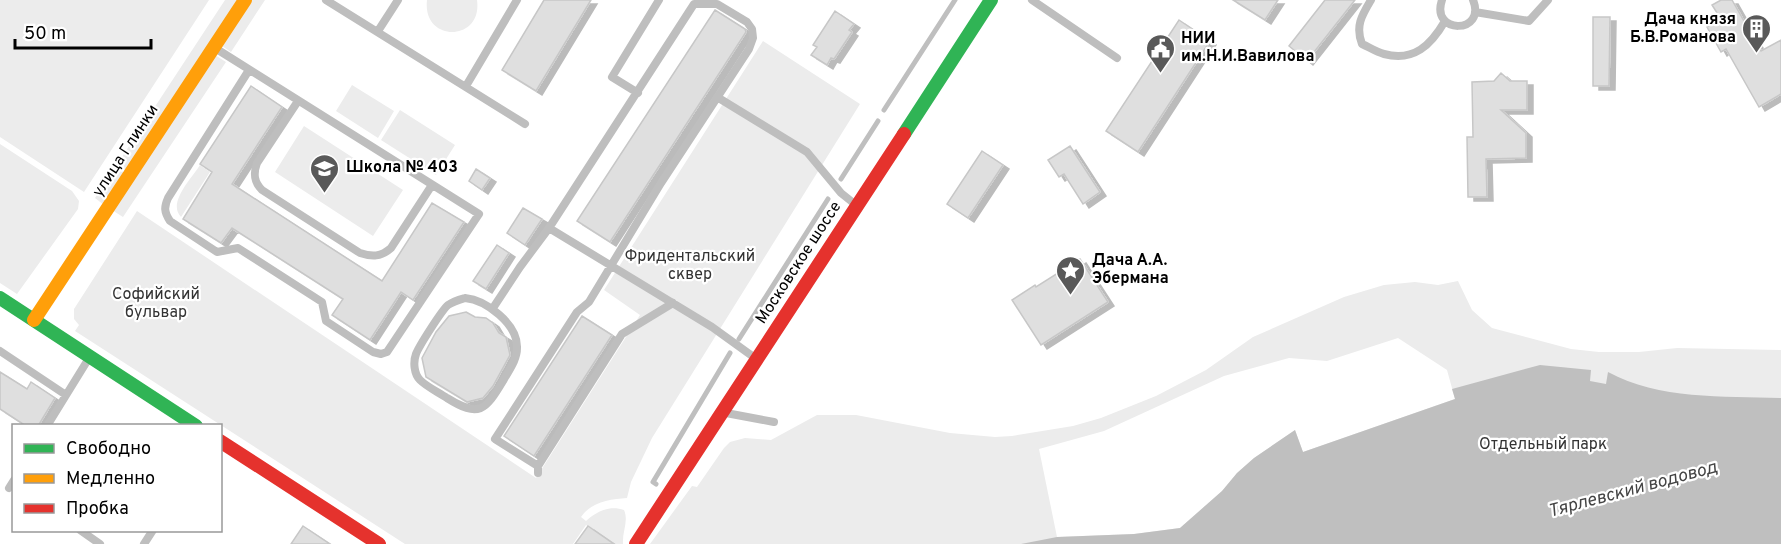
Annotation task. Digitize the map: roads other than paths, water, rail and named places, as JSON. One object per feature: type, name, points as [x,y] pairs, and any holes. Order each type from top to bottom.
[{"type":"main road","name":"улица Глинки","points":[[34,320],[245,0]]},
{"type":"main road","name":"Московское шоссе","points":[[636,544],[991,0]]},
{"type":"main road","points":[[0,298],[188,423]]},
{"type":"main road","points":[[222,442],[379,544]]},
{"type":"lane","points":[[326,0],[525,124]]},
{"type":"lane","points":[[378,31],[398,0]]},
{"type":"lane","points":[[466,87],[517,0]]},
{"type":"lane","points":[[638,93],[612,77],[659,0]]},
{"type":"lane","points":[[1032,0],[1117,58]]},
{"type":"lane","points":[[1371,0],[1360,17],[1358,33],[1362,44],[1384,54],[1410,56],[1435,39],[1445,21]]},
{"type":"lane","points":[[1442,0],[1440,11],[1445,21],[1454,26],[1470,22],[1475,12],[1473,0]]},
{"type":"lane","points":[[1475,12],[1529,21],[1548,0]]},
{"type":"lane","points":[[493,308],[638,93],[691,2],[717,4],[747,22],[752,29],[753,38],[749,49],[617,253],[589,302],[577,312],[495,439],[538,470],[622,334],[673,303]]},
{"type":"lane","points":[[213,47],[479,214],[387,352],[381,354],[373,352],[326,321],[322,302],[237,248],[217,252],[170,221],[166,215],[164,207],[168,198],[249,70]]},
{"type":"lane","points":[[717,97],[807,152],[841,193],[856,206]]},
{"type":"lane","points":[[298,101],[257,163],[254,172],[256,182],[262,190],[360,253],[371,256],[381,255],[391,248],[432,185]]},
{"type":"lane","points":[[549,228],[712,327],[756,359]]},
{"type":"lane","points":[[475,299],[493,308],[513,331],[517,340],[515,359],[492,399],[484,408],[474,410],[463,408],[421,381],[416,374],[414,364],[416,354],[446,307],[454,300],[475,299]]},
{"type":"lane","points":[[0,351],[66,395]]},
{"type":"lane","points":[[48,424],[90,357]]},
{"type":"lane","points":[[722,412],[774,422]]},
{"type":"lane","points":[[82,532],[100,544]]},
{"type":"water","name":"Тярлевский водовод","points":[[1540,365],[1591,370],[1590,381],[1606,384],[1608,372],[1649,388],[1670,392],[1692,395],[1781,398],[1781,544],[1021,544],[1057,537],[1134,534],[1180,528],[1222,491],[1254,458],[1295,430],[1303,452],[1455,399],[1452,389]]},
{"type":"waterway","points":[[884,110],[955,0]]},
{"type":"waterway","points":[[841,179],[878,121]]},
{"type":"waterway","points":[[739,339],[828,199]]},
{"type":"waterway","points":[[656,484],[653,482],[730,353]]},
{"type":"place","name":"Дача князя Б.В.Романова","points":[[1757,54]]},
{"type":"place","name":"НИИ им.Н.И.Вавилова","points":[[1160,74]]},
{"type":"place","name":"Школа № 403","points":[[325,194]]},
{"type":"place","name":"Дача А.А. Эбермана","points":[[1071,296]]},
{"type":"park label","name":"Фридентальский сквер","points":[[690,266]]},
{"type":"park label","name":"Софийский бульвар","points":[[156,304]]},
{"type":"park label","name":"Отдельный парк","points":[[1543,445]]}]
